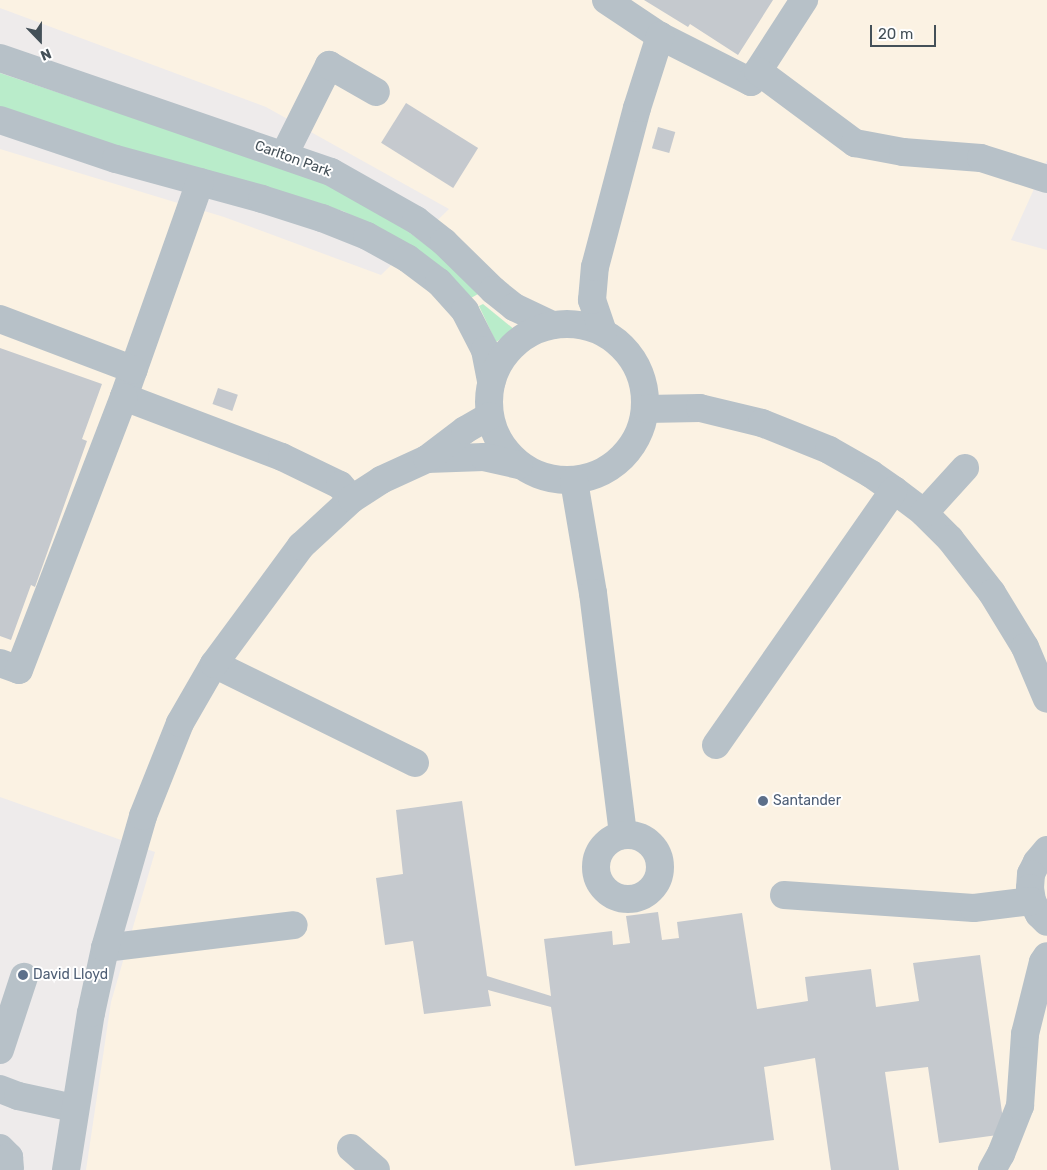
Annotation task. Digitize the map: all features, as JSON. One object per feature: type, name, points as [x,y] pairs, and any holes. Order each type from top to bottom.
[{"type":"street","points":[[606,0],[660,36],[751,82],[804,0]]},
{"type":"street","points":[[604,332],[592,300],[595,266],[637,108],[660,36]]},
{"type":"street","name":"Carlton Park","points":[[0,58],[331,172],[416,220],[444,242],[493,290],[514,307],[552,325]]},
{"type":"street","points":[[284,155],[329,64],[376,92]]},
{"type":"street","points":[[758,71],[855,143],[903,152],[981,158],[1047,180]]},
{"type":"street","points":[[0,120],[116,159],[322,218],[367,236],[406,258],[439,282],[464,311],[484,350],[491,382]]},
{"type":"street","points":[[0,663],[18,670],[124,397],[200,182]]},
{"type":"street","points":[[0,319],[134,370]]},
{"type":"street","points":[[427,459],[484,457],[519,465],[536,474],[555,480],[574,481],[601,473],[623,458],[639,435],[646,409],[644,386],[636,364],[622,346],[604,332],[578,324],[552,325],[531,332],[513,345],[499,362],[491,382],[488,399],[490,416],[500,443],[519,465]]},
{"type":"street","points":[[124,397],[282,457],[340,485],[352,499]]},
{"type":"street","points":[[646,409],[700,408],[762,423],[829,450],[871,474],[894,490],[924,513],[950,540],[992,593],[1024,647],[1047,699]]},
{"type":"street","points":[[66,1170],[74,1108],[105,948],[143,816],[180,723],[214,664],[301,546],[352,499],[381,480],[427,459],[465,430],[490,416]]},
{"type":"street","points":[[924,513],[965,468]]},
{"type":"street","points":[[574,481],[593,594],[623,835]]},
{"type":"street","points":[[716,745],[894,490]]},
{"type":"street","points":[[214,664],[415,763]]},
{"type":"street","points":[[784,895],[1039,912],[1030,888],[1031,874],[1037,862],[1047,850]]},
{"type":"street","points":[[105,948],[294,925]]},
{"type":"street","points":[[992,1170],[1001,1154],[1020,1106],[1025,1034],[1043,962],[1047,956]]},
{"type":"street","points":[[0,1050],[24,977]]},
{"type":"street","points":[[0,1089],[18,1096],[74,1108]]},
{"type":"street","points":[[351,1148],[376,1170]]},
{"type":"shaded area","name":"Santander","points":[[0,0],[1047,0],[1047,160],[1011,240],[1047,250],[1047,1170],[86,1170],[111,1002],[155,852],[0,797],[0,149],[224,217],[381,275],[449,209],[266,107],[0,8]]},
{"type":"green space","points":[[0,73],[306,176],[346,194],[395,222],[440,255],[478,294],[471,298],[394,237],[343,211],[218,177],[42,123],[0,108]]},
{"type":"green space","points":[[483,304],[515,330],[496,342],[479,306]]},
{"type":"building","points":[[644,0],[773,0],[738,55],[690,24],[688,27]]},
{"type":"building","points":[[406,103],[478,148],[453,188],[381,143]]},
{"type":"building","points":[[658,127],[675,132],[669,153],[652,148]]},
{"type":"building","points":[[0,348],[102,384],[82,439],[87,441],[35,587],[31,585],[11,640],[0,636]]},
{"type":"building","points":[[218,388],[238,395],[232,411],[212,404]]},
{"type":"building","points":[[462,801],[487,976],[551,996],[544,939],[612,931],[613,945],[630,943],[626,916],[658,912],[662,940],[679,938],[677,922],[742,913],[757,1009],[808,1001],[805,977],[871,969],[876,1007],[919,1001],[913,963],[980,955],[1005,1134],[939,1143],[928,1067],[885,1072],[899,1170],[831,1170],[815,1058],[764,1067],[774,1140],[575,1166],[551,1007],[488,990],[491,1006],[424,1014],[413,941],[385,945],[376,878],[403,874],[396,810]]},
{"type":"place","name":"Santander","points":[[763,801]]},
{"type":"place","name":"David Lloyd","points":[[23,975]]}]
